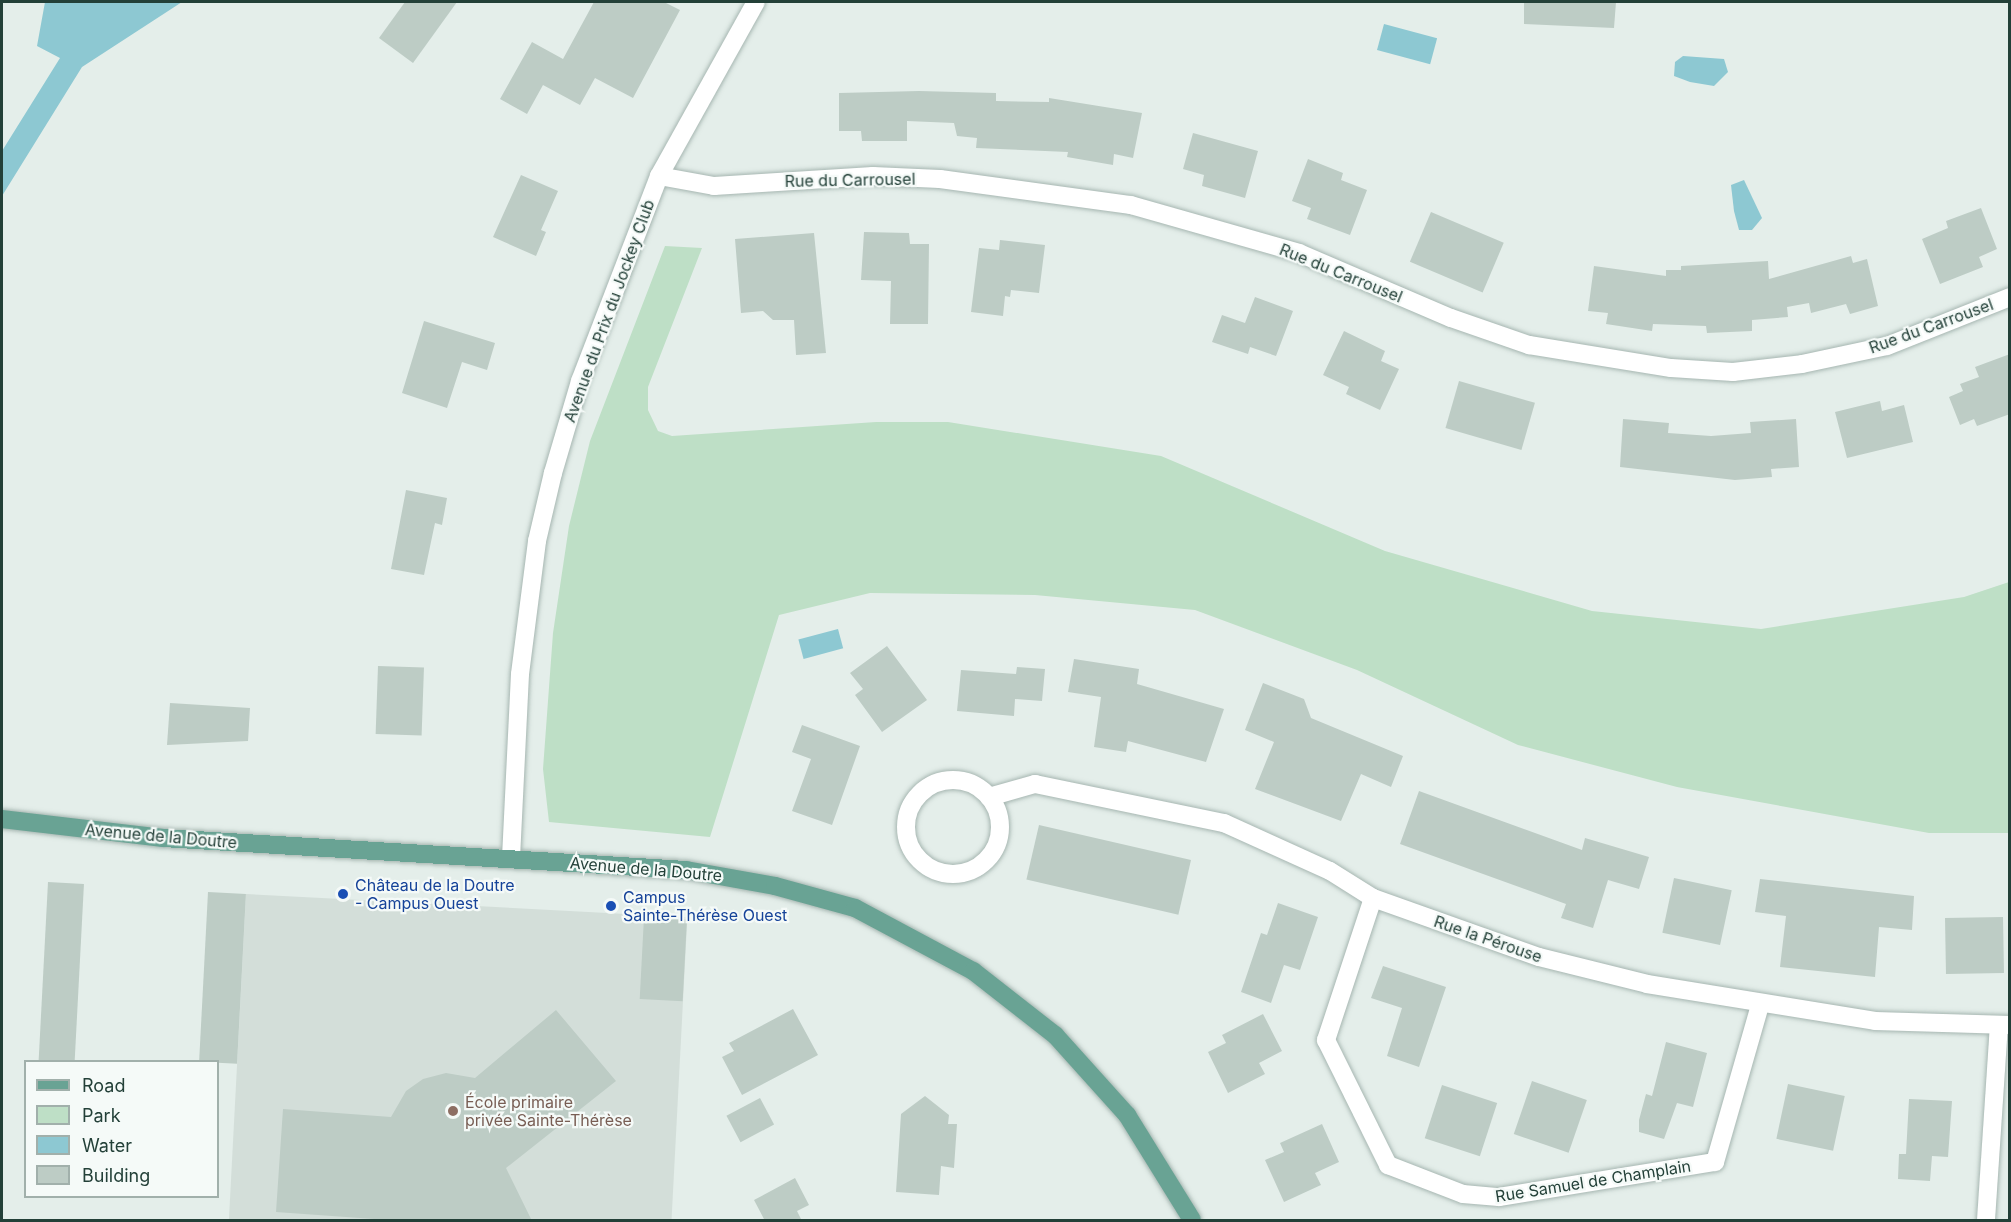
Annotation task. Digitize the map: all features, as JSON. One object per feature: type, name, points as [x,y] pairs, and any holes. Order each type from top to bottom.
[{"type":"main road","name":"Avenue de la Doutre","points":[[3,822],[163,838],[676,869],[747,880],[855,908],[931,946],[1009,998],[1081,1061],[1146,1142],[1192,1221]]},
{"type":"street","name":"Avenue du Prix du Jockey Club","points":[[511,858],[520,674],[537,541],[580,381],[659,176],[756,2]]},
{"type":"street","name":"Rue du Carrousel","points":[[659,176],[714,186],[873,176],[940,179],[1131,205],[1299,253],[1451,318],[1529,345],[1671,368],[1733,372],[1802,364],[1887,346],[2010,297]]},
{"type":"street","points":[[965,782],[989,797],[1000,828],[989,858],[976,868],[944,874],[917,857],[906,829],[914,801],[924,791],[936,783],[965,782]]},
{"type":"street","name":"Rue la Pérouse","points":[[989,797],[1035,784],[1173,809],[1224,823],[1279,847],[1373,898],[1539,957],[1760,1005],[1875,1021],[2004,1025]]},
{"type":"street","name":"Rue Samuel de Champlain","points":[[1373,898],[1326,1040],[1388,1165],[1463,1194],[1499,1197],[1715,1162],[1760,1005]]},
{"type":"street","points":[[1986,1221],[2004,1025]]},
{"type":"shaded area","name":"École primaire privée Sainte-Thérèse","points":[[246,894],[687,917],[672,1220],[229,1220]]},
{"type":"green space","points":[[665,246],[702,248],[648,387],[648,410],[658,431],[672,436],[876,422],[948,422],[1161,456],[1385,551],[1592,611],[1761,629],[1964,597],[2009,582],[2009,833],[1929,833],[1677,787],[1518,745],[1357,670],[1195,610],[1035,595],[870,593],[779,615],[710,837],[549,822],[543,769],[553,633],[569,526],[590,441]]},
{"type":"water","points":[[45,2],[182,2],[82,67],[2,196],[2,151],[60,58],[37,46]]},
{"type":"water","points":[[1384,24],[1437,38],[1430,64],[1377,50]]},
{"type":"water","points":[[1683,56],[1724,59],[1728,72],[1714,86],[1690,82],[1674,76],[1675,62]]},
{"type":"water","points":[[1744,180],[1762,218],[1752,230],[1739,230],[1734,211],[1731,185]]},
{"type":"water","points":[[838,629],[843,648],[804,659],[798,640]]},
{"type":"building","points":[[405,2],[457,2],[413,63],[379,38]]},
{"type":"building","points":[[594,2],[664,2],[680,10],[633,98],[595,78],[580,105],[543,85],[527,114],[500,99],[532,42],[563,59]]},
{"type":"building","points":[[1524,2],[1616,2],[1614,28],[1524,24]]},
{"type":"building","points":[[919,91],[996,93],[996,101],[1049,102],[1049,98],[1142,113],[1133,158],[1114,154],[1113,165],[1067,157],[1068,152],[976,148],[977,138],[957,136],[954,123],[907,121],[907,141],[862,141],[861,131],[839,131],[839,93]]},
{"type":"building","points":[[1193,133],[1258,151],[1245,198],[1202,186],[1204,175],[1183,169]]},
{"type":"building","points":[[1308,159],[1343,173],[1341,180],[1367,190],[1350,235],[1307,219],[1311,208],[1292,201]]},
{"type":"building","points":[[521,175],[558,191],[541,230],[546,232],[536,256],[493,237]]},
{"type":"building","points":[[1981,208],[1997,249],[1979,257],[1983,267],[1940,284],[1922,239],[1948,228],[1946,221]]},
{"type":"building","points":[[1431,212],[1504,243],[1483,293],[1410,262]]},
{"type":"building","points":[[864,232],[909,233],[910,244],[929,244],[928,324],[890,324],[891,281],[861,280]]},
{"type":"building","points":[[814,233],[826,353],[796,355],[794,320],[773,320],[763,311],[741,313],[735,239]]},
{"type":"building","points":[[1000,240],[1045,245],[1039,293],[1011,290],[1010,297],[1005,296],[1003,316],[971,312],[979,248],[999,250]]},
{"type":"building","points":[[1851,256],[1853,263],[1867,259],[1878,306],[1850,314],[1846,304],[1811,313],[1809,303],[1787,307],[1788,317],[1752,320],[1752,331],[1707,333],[1706,326],[1653,324],[1652,331],[1606,324],[1608,313],[1588,311],[1594,266],[1666,276],[1666,270],[1681,270],[1681,266],[1768,261],[1769,279]]},
{"type":"building","points":[[1255,297],[1293,311],[1276,356],[1250,347],[1248,354],[1212,342],[1222,315],[1245,323]]},
{"type":"building","points":[[424,321],[495,343],[487,370],[462,362],[447,408],[402,393]]},
{"type":"building","points":[[1344,331],[1385,351],[1381,361],[1399,369],[1380,410],[1346,394],[1349,387],[1323,375]]},
{"type":"building","points":[[2010,354],[2010,414],[1977,426],[1974,419],[1960,425],[1949,397],[1963,391],[1960,384],[1979,377],[1975,367]]},
{"type":"building","points":[[1459,381],[1535,403],[1521,450],[1445,428]]},
{"type":"building","points":[[1880,401],[1882,411],[1904,405],[1913,442],[1847,458],[1835,412]]},
{"type":"building","points":[[1623,419],[1669,423],[1668,433],[1711,436],[1751,433],[1750,422],[1796,419],[1799,467],[1771,469],[1772,477],[1735,480],[1620,467]]},
{"type":"building","points":[[406,490],[447,498],[442,525],[435,523],[424,575],[391,569]]},
{"type":"building","points":[[887,646],[927,700],[882,732],[855,695],[863,689],[850,673]]},
{"type":"building","points":[[1074,659],[1139,669],[1137,684],[1224,709],[1206,762],[1128,741],[1126,752],[1094,747],[1101,697],[1068,692]]},
{"type":"building","points":[[378,666],[424,668],[422,736],[376,734]]},
{"type":"building","points":[[1017,667],[1045,669],[1042,701],[1015,699],[1014,716],[957,711],[961,670],[1016,674]]},
{"type":"building","points":[[1263,683],[1304,699],[1311,718],[1403,756],[1391,787],[1361,774],[1341,821],[1255,789],[1274,742],[1245,730]]},
{"type":"building","points":[[170,703],[250,708],[248,741],[167,745]]},
{"type":"building","points":[[802,725],[860,746],[832,825],[792,811],[811,759],[792,752]]},
{"type":"building","points":[[1419,791],[1582,850],[1585,838],[1649,857],[1639,889],[1608,880],[1593,928],[1561,918],[1566,904],[1400,844]]},
{"type":"building","points":[[1039,825],[1191,860],[1178,915],[1026,880]]},
{"type":"building","points":[[1674,878],[1732,890],[1720,945],[1662,933]]},
{"type":"building","points":[[1760,879],[1914,896],[1912,930],[1879,927],[1875,977],[1780,967],[1786,916],[1755,912]]},
{"type":"building","points":[[48,882],[84,884],[75,1060],[39,1060]]},
{"type":"building","points":[[208,892],[246,894],[237,1064],[219,1063],[219,1060],[199,1060]]},
{"type":"building","points":[[1278,903],[1318,917],[1300,970],[1284,965],[1271,1003],[1241,992],[1261,933],[1267,935]]},
{"type":"building","points":[[644,917],[687,919],[683,1001],[640,999]]},
{"type":"building","points":[[2003,917],[2004,973],[1946,974],[1945,918]]},
{"type":"building","points":[[1383,966],[1446,987],[1419,1067],[1387,1056],[1402,1008],[1371,998]]},
{"type":"building","points":[[793,1009],[818,1055],[742,1095],[722,1057],[734,1051],[729,1043]]},
{"type":"building","points":[[556,1010],[616,1081],[506,1168],[532,1221],[402,1221],[276,1212],[283,1109],[391,1117],[406,1091],[423,1079],[446,1073],[475,1078]]},
{"type":"building","points":[[1263,1014],[1282,1051],[1259,1063],[1265,1074],[1228,1093],[1208,1052],[1226,1043],[1222,1035]]},
{"type":"building","points":[[1666,1042],[1707,1053],[1693,1107],[1677,1103],[1664,1139],[1639,1132],[1639,1120],[1646,1094],[1652,1096]]},
{"type":"building","points":[[1532,1081],[1587,1100],[1569,1153],[1514,1134]]},
{"type":"building","points":[[1788,1084],[1845,1096],[1833,1151],[1776,1139]]},
{"type":"building","points":[[1442,1085],[1497,1103],[1480,1156],[1425,1138]]},
{"type":"building","points":[[925,1096],[949,1115],[948,1124],[957,1124],[954,1168],[941,1166],[939,1195],[896,1192],[901,1114]]},
{"type":"building","points":[[760,1098],[774,1124],[741,1142],[726,1116]]},
{"type":"building","points":[[1909,1099],[1952,1101],[1948,1157],[1932,1156],[1930,1181],[1898,1179],[1899,1154],[1906,1154]]},
{"type":"building","points":[[1322,1124],[1339,1162],[1315,1173],[1321,1185],[1284,1202],[1265,1160],[1284,1152],[1280,1143]]},
{"type":"building","points":[[795,1178],[809,1205],[797,1211],[802,1221],[765,1221],[754,1200]]},
{"type":"place","name":"Château de la Doutre - Campus Ouest","points":[[343,894]]},
{"type":"place","name":"Campus Sainte-Thérèse Ouest","points":[[611,906]]},
{"type":"place","name":"École primaire privée Sainte-Thérèse","points":[[453,1111]]}]
